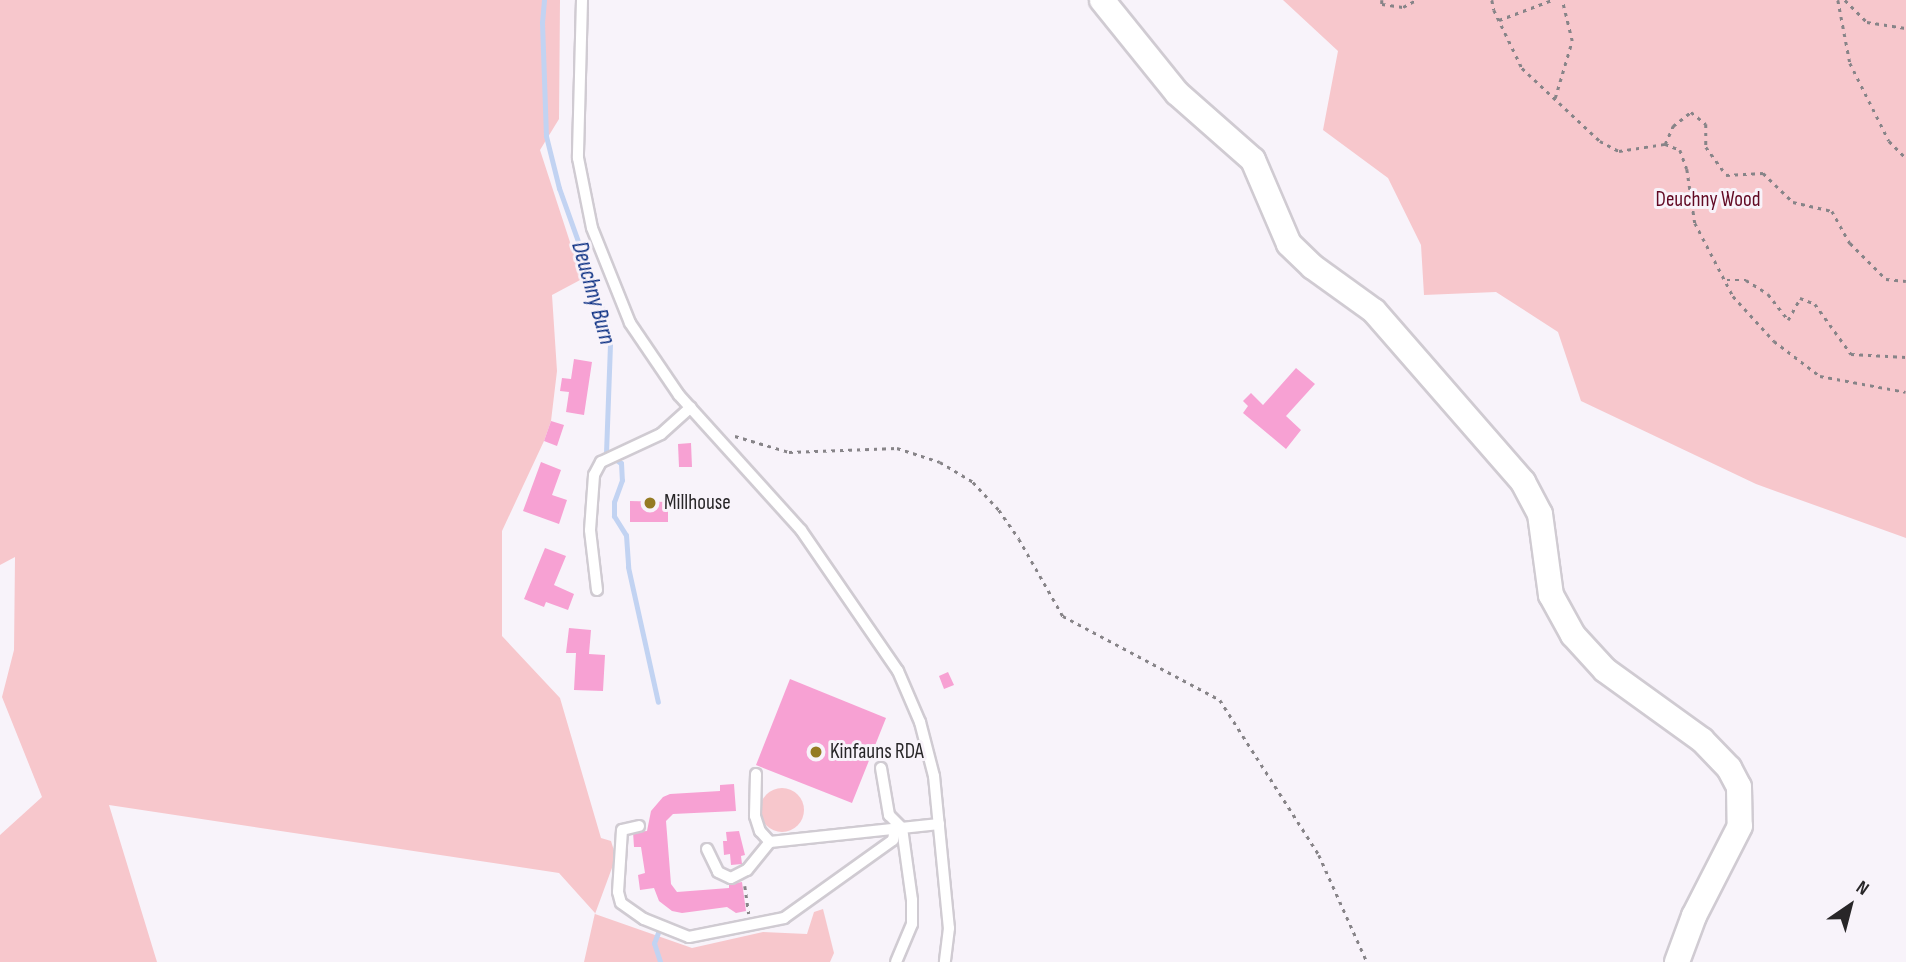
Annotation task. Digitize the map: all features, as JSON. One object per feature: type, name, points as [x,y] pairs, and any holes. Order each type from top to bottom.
[{"type":"street","points":[[1102,0],[1177,93],[1253,160],[1289,244],[1312,267],[1374,311],[1523,482],[1540,514],[1551,595],[1573,635],[1605,670],[1702,740],[1729,768],[1739,787],[1740,826],[1694,916],[1677,962]]},
{"type":"lane","points":[[582,0],[578,158],[592,228],[631,323],[691,407],[800,530],[898,671],[920,722],[934,776],[949,928],[945,962]]},
{"type":"lane","points":[[597,590],[590,530],[594,475],[601,463],[661,434],[691,407]]},
{"type":"lane","points":[[881,768],[889,815],[898,829],[912,924],[896,962]]},
{"type":"lane","points":[[756,774],[755,816],[760,831],[770,842]]},
{"type":"lane","points":[[707,849],[718,872],[731,878],[747,870],[770,842],[939,824]]},
{"type":"lane","points":[[639,826],[622,830],[618,892],[621,903],[644,919],[689,937],[784,918],[893,840],[898,829]]},
{"type":"path","points":[[1382,0],[1382,5],[1404,7],[1416,0]]},
{"type":"path","points":[[1492,0],[1522,68],[1600,141],[1619,151],[1665,144],[1680,150],[1687,169],[1695,223],[1733,296],[1774,341],[1820,376],[1906,392]]},
{"type":"path","points":[[1499,20],[1552,0]]},
{"type":"path","points":[[1555,98],[1572,41],[1562,0]]},
{"type":"path","points":[[1838,0],[1850,64],[1889,141],[1906,158]]},
{"type":"path","points":[[1845,0],[1867,22],[1906,28]]},
{"type":"path","points":[[1665,144],[1673,126],[1691,112],[1706,124],[1706,147],[1726,175],[1763,173],[1793,202],[1832,211],[1850,243],[1886,279],[1906,281]]},
{"type":"path","points":[[1726,280],[1746,280],[1768,294],[1788,320],[1800,298],[1815,304],[1851,354],[1906,357]]},
{"type":"path","points":[[711,430],[789,452],[897,448],[940,463],[973,482],[999,510],[1063,616],[1220,700],[1319,855],[1367,962]]},
{"type":"path","points":[[747,895],[749,912]]},
{"type":"green space","points":[[0,0],[560,0],[559,119],[540,150],[582,279],[552,295],[557,371],[551,421],[502,531],[502,636],[560,698],[601,838],[611,841],[616,857],[595,914],[692,948],[763,932],[807,934],[814,912],[823,909],[834,953],[830,962],[584,962],[595,913],[559,873],[109,805],[157,962],[0,962],[0,835],[42,797],[2,697],[14,650],[15,557],[0,565]]},
{"type":"green space","name":"Deuchny Wood","points":[[1283,0],[1906,0],[1906,538],[1756,484],[1581,401],[1558,332],[1496,292],[1424,295],[1421,245],[1388,178],[1323,130],[1338,51]]},
{"type":"green space","points":[[782,788],[797,795],[804,810],[797,825],[782,832],[767,825],[760,810],[767,795]]},
{"type":"building","points":[[574,359],[592,362],[584,415],[566,412],[569,392],[560,391],[562,378],[571,379]]},
{"type":"building","points":[[1296,368],[1315,384],[1286,416],[1301,430],[1286,449],[1243,413],[1248,406],[1243,401],[1251,393],[1263,405]]},
{"type":"building","points":[[551,421],[564,425],[557,446],[544,441]]},
{"type":"building","points":[[691,443],[692,467],[679,467],[678,444]]},
{"type":"building","points":[[541,462],[561,470],[552,495],[567,500],[559,524],[523,511]]},
{"type":"building","points":[[630,501],[668,502],[668,522],[630,522]]},
{"type":"building","points":[[545,548],[566,556],[554,585],[574,594],[568,610],[546,602],[544,607],[524,599]]},
{"type":"building","points":[[569,628],[591,630],[589,654],[605,655],[603,691],[574,690],[576,653],[566,653]]},
{"type":"building","points":[[948,672],[954,685],[944,689],[939,676]]},
{"type":"building","name":"Kinfauns RDA","points":[[790,679],[886,718],[852,803],[756,765]]},
{"type":"building","points":[[734,784],[736,811],[673,814],[666,821],[671,884],[677,892],[729,888],[729,884],[742,882],[746,911],[736,913],[727,907],[682,913],[672,911],[659,901],[654,888],[640,890],[638,875],[645,873],[641,847],[634,847],[633,832],[647,831],[651,811],[663,797],[670,794],[720,791],[720,785]]},
{"type":"building","points":[[739,831],[745,855],[741,856],[742,864],[731,865],[730,854],[724,855],[723,841],[727,841],[726,832]]},
{"type":"waterway","name":"Deuchny Burn","points":[[544,0],[542,22],[546,136],[559,188],[606,320],[610,344],[606,453],[621,463],[622,480],[614,502],[614,516],[626,535],[628,567],[658,702]]},
{"type":"waterway","points":[[659,930],[654,943],[660,962]]},
{"type":"place","name":"Millhouse","points":[[650,503]]},
{"type":"place","name":"Kinfauns RDA","points":[[816,752]]}]
